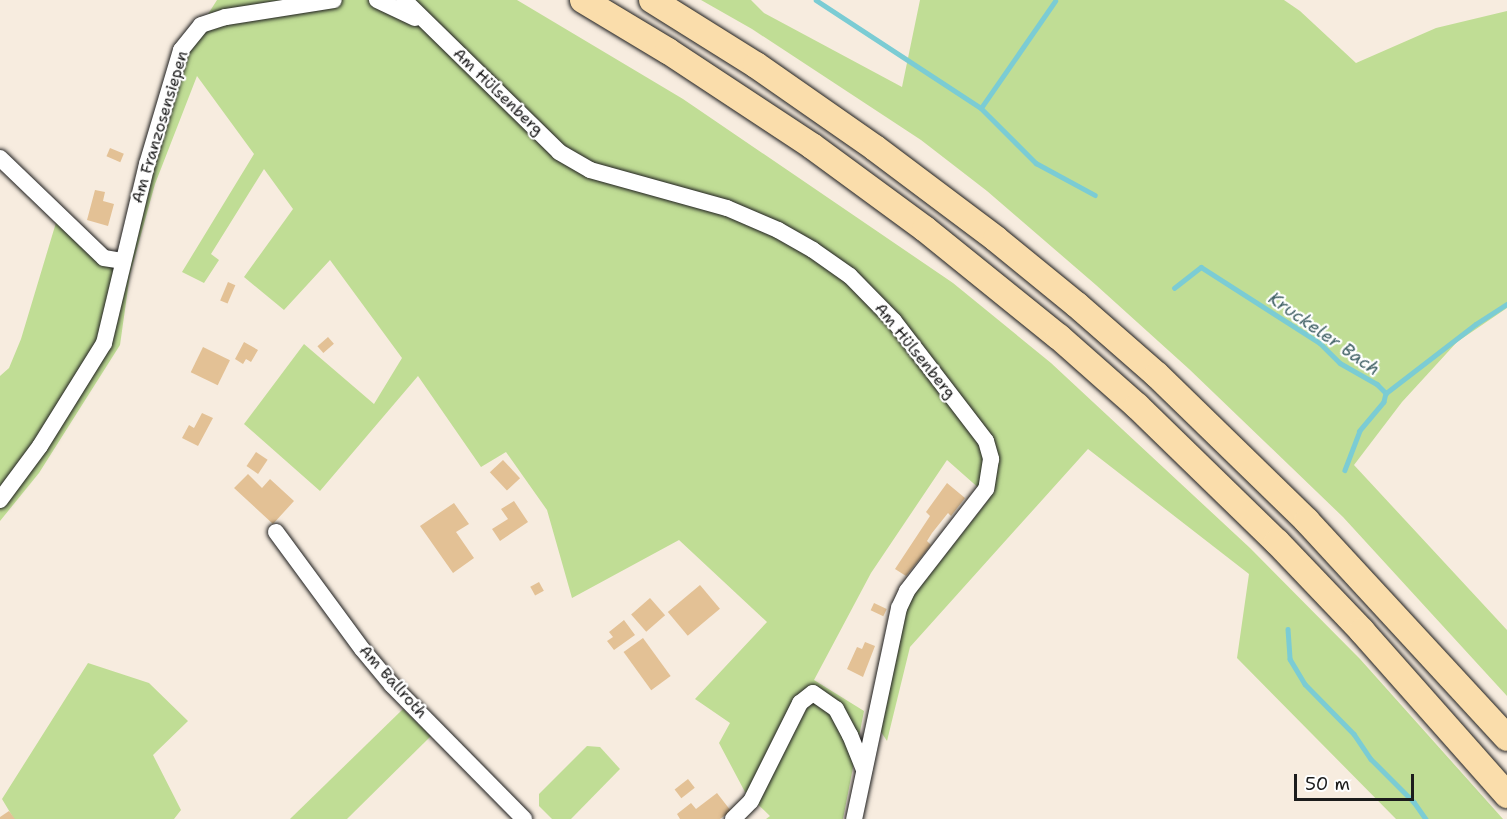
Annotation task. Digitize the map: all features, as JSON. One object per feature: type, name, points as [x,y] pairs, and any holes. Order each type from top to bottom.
[{"type":"highway","points":[[583,0],[668,51],[812,146],[925,229],[1059,337],[1137,406],[1277,542],[1362,631],[1507,795]]},
{"type":"highway","points":[[652,0],[756,65],[875,148],[996,239],[1077,305],[1156,375],[1307,521],[1507,738]]},
{"type":"street","name":"Am Franzosensiepen","points":[[0,500],[40,446],[104,343],[122,261],[181,50],[201,25],[226,17],[334,0]]},
{"type":"street","points":[[377,0],[432,27]]},
{"type":"street","name":"Am Hülsenberg","points":[[405,0],[559,152],[590,170],[727,208],[778,230],[813,250],[850,276],[894,321],[986,441],[991,459],[986,489],[907,591],[899,608],[854,819]]},
{"type":"street","points":[[0,158],[104,258],[122,261]]},
{"type":"street","name":"Am Ballroth","points":[[276,532],[362,649],[392,685],[524,819]]},
{"type":"street","points":[[733,819],[751,801],[800,703],[813,693],[836,709],[850,735],[864,770]]},
{"type":"green space","points":[[217,0],[517,0],[683,99],[953,283],[1051,363],[1250,548],[1360,659],[1503,819],[1396,819],[1237,658],[1249,574],[1088,449],[910,647],[887,741],[879,729],[903,609],[990,498],[947,460],[871,573],[814,680],[864,711],[843,819],[766,819],[770,816],[745,792],[719,743],[730,723],[695,699],[767,622],[679,540],[572,598],[547,510],[506,452],[481,467],[418,376],[320,491],[244,424],[304,344],[374,404],[402,358],[330,260],[284,310],[244,277],[293,209],[264,169],[211,254],[219,260],[204,283],[182,272],[254,154],[197,76],[155,184],[130,274],[120,345],[39,473],[0,521],[0,376],[9,368],[21,339],[58,216],[122,261],[182,55]]},
{"type":"green space","points":[[701,0],[751,0],[764,13],[902,87],[920,0],[1284,0],[1300,11],[1356,63],[1436,28],[1507,11],[1507,308],[1457,342],[1402,402],[1354,465],[1507,630],[1507,696],[1343,517],[1189,369],[1096,285],[987,191],[921,140],[752,29]]},
{"type":"green space","points":[[88,663],[149,683],[188,721],[153,755],[181,810],[174,819],[14,819],[2,799]]},
{"type":"green space","points":[[403,709],[431,736],[347,819],[290,819]]},
{"type":"green space","points":[[587,746],[600,747],[620,769],[571,819],[552,819],[539,806],[539,794]]},
{"type":"building","points":[[110,148],[124,154],[120,162],[106,156]]},
{"type":"building","points":[[95,190],[105,192],[103,201],[114,204],[108,226],[87,220]]},
{"type":"building","points":[[228,282],[235,285],[228,304],[220,300]]},
{"type":"building","points":[[328,337],[334,344],[323,353],[317,346]]},
{"type":"building","points":[[244,342],[258,350],[251,362],[246,359],[243,364],[235,359]]},
{"type":"building","points":[[203,347],[230,360],[218,385],[191,372]]},
{"type":"building","points":[[202,413],[213,418],[198,446],[182,438],[189,425],[194,428]]},
{"type":"building","points":[[256,452],[268,460],[258,474],[246,466]]},
{"type":"building","points":[[503,460],[520,478],[507,491],[490,472]]},
{"type":"building","points":[[248,474],[262,488],[270,479],[294,501],[273,524],[234,488]]},
{"type":"building","points":[[947,483],[965,498],[951,516],[948,513],[932,533],[927,541],[931,545],[906,576],[895,569],[930,516],[926,512]]},
{"type":"building","points":[[514,501],[528,522],[500,541],[492,529],[508,519],[501,509]]},
{"type":"building","points":[[454,503],[469,524],[456,532],[474,558],[453,573],[420,526]]},
{"type":"building","points":[[539,582],[544,591],[535,596],[530,587]]},
{"type":"building","points":[[700,585],[720,609],[688,636],[668,612]]},
{"type":"building","points":[[650,598],[665,615],[646,632],[631,614]]},
{"type":"building","points":[[874,603],[887,609],[883,616],[871,610]]},
{"type":"building","points":[[624,620],[635,635],[614,650],[607,641],[613,637],[609,632]]},
{"type":"building","points":[[643,638],[671,676],[651,690],[624,652]]},
{"type":"building","points":[[865,642],[875,646],[863,677],[847,669],[857,647],[862,649]]},
{"type":"building","points":[[688,779],[695,788],[681,798],[675,789]]},
{"type":"building","points":[[717,793],[731,811],[720,819],[680,819],[677,814],[691,803],[696,809]]},
{"type":"building","points":[[9,811],[15,819],[0,819],[0,817]]},
{"type":"waterway","name":"Kruckeler Bach","points":[[816,0],[981,108],[1036,163],[1095,195]]},
{"type":"waterway","points":[[981,108],[1055,1]]},
{"type":"waterway","name":"Kruckeler Bach","points":[[1174,288],[1201,267],[1320,343],[1340,363],[1377,384],[1386,393],[1384,402],[1360,431],[1345,470]]},
{"type":"waterway","points":[[1386,393],[1476,324],[1507,304]]},
{"type":"waterway","name":"Kruckeler Bach","points":[[1288,629],[1290,659],[1305,684],[1354,734],[1371,759],[1414,802],[1426,819]]}]
